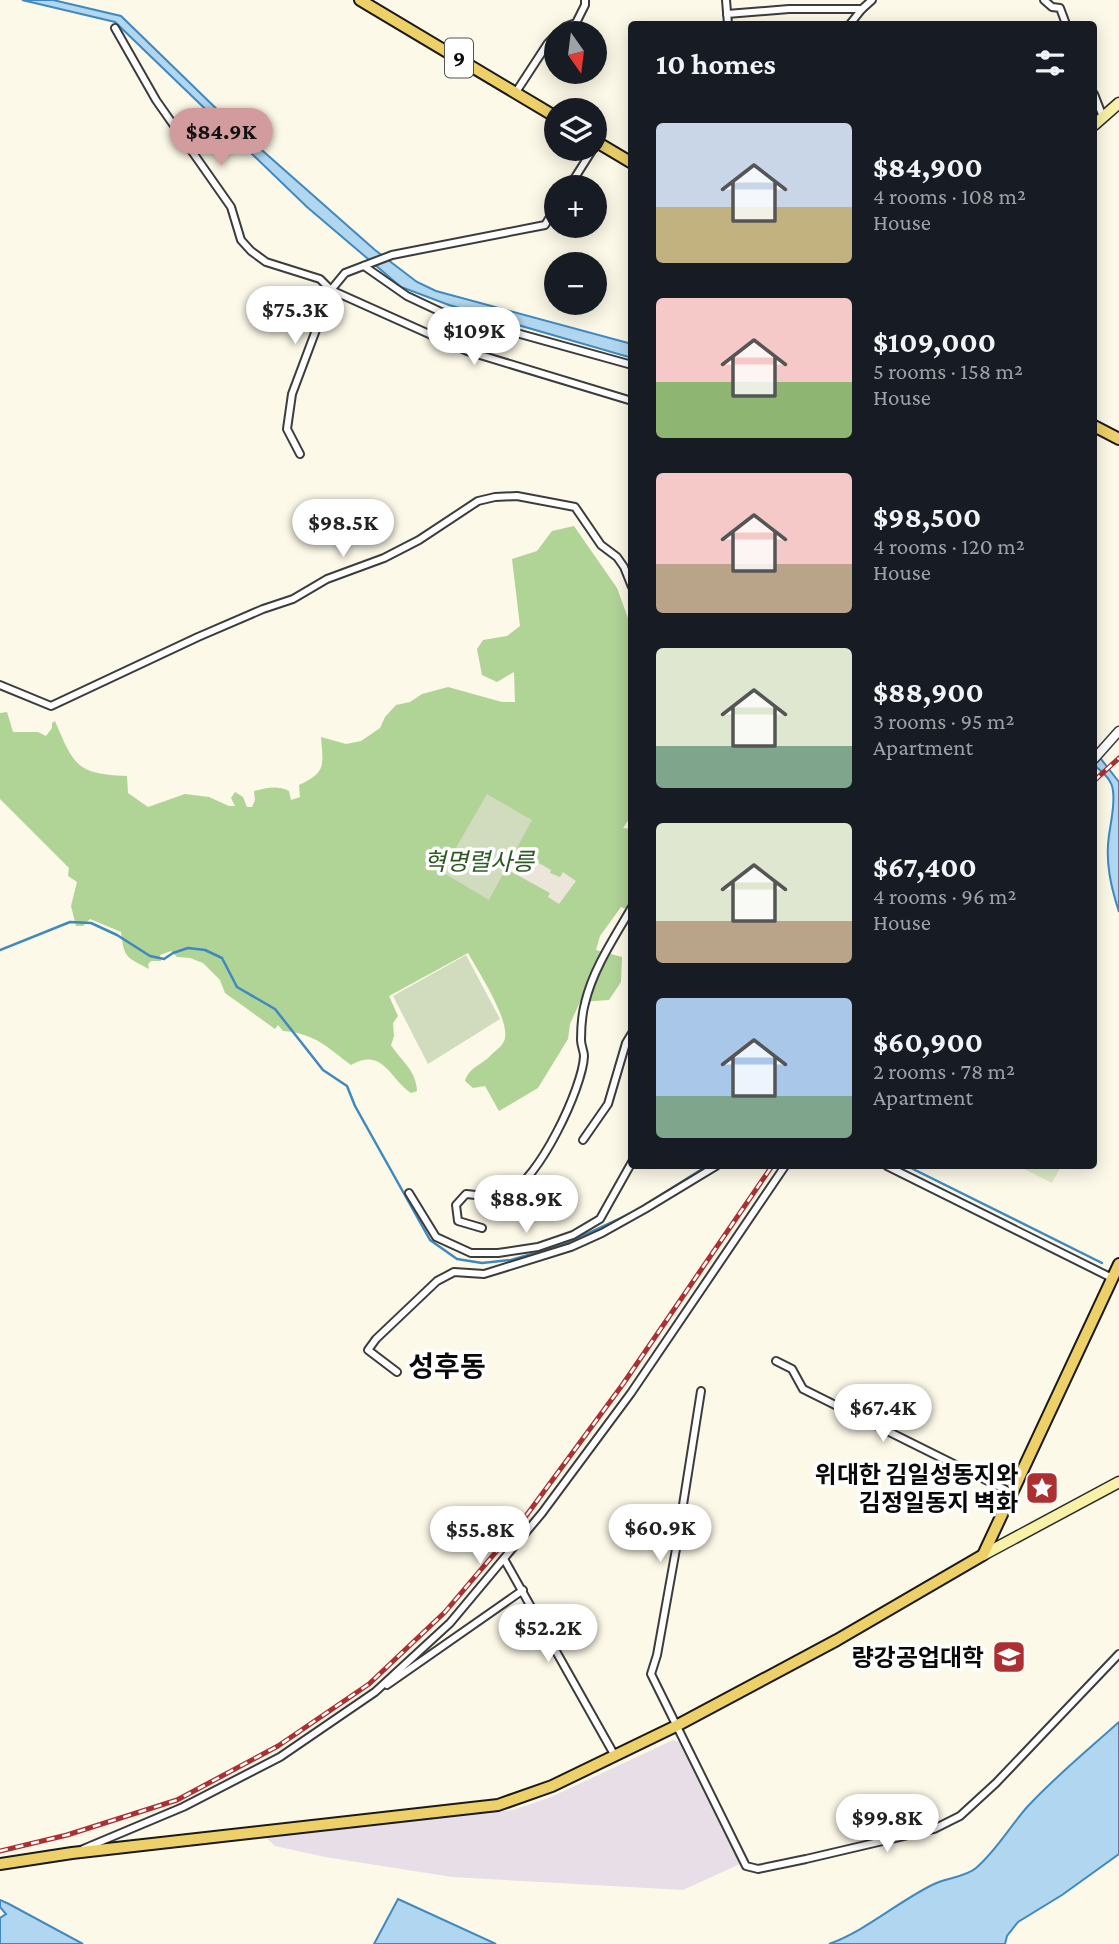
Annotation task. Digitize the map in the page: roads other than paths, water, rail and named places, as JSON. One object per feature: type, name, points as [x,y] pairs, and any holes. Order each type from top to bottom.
[{"type":"main road","name":"9","points":[[360,0],[544,110]]},
{"type":"main road","points":[[1097,122],[1119,103]]},
{"type":"main road","points":[[607,150],[628,161]]},
{"type":"main road","points":[[1097,428],[1119,439]]},
{"type":"main road","points":[[983,1555],[1119,1264]]},
{"type":"main road","points":[[0,1864],[72,1853],[498,1805],[552,1786],[676,1726],[837,1640],[983,1555],[1119,1482]]},
{"type":"street","points":[[577,21],[585,0]]},
{"type":"street","points":[[726,0],[728,21]]},
{"type":"street","points":[[789,0],[789,9]]},
{"type":"street","points":[[852,21],[872,0]]},
{"type":"street","points":[[1044,0],[1047,4],[1060,8],[1065,21]]},
{"type":"street","points":[[727,14],[789,9],[862,9]]},
{"type":"street","points":[[115,28],[156,100],[232,207],[241,240],[266,262],[320,279],[331,290],[467,351],[628,400]]},
{"type":"street","points":[[516,92],[544,49]]},
{"type":"street","points":[[1097,101],[1103,117]]},
{"type":"street","points":[[300,454],[287,429],[292,394],[331,290],[345,273],[392,255],[544,225]]},
{"type":"street","points":[[364,264],[407,296],[441,312],[628,364]]},
{"type":"street","points":[[0,685],[51,706],[198,636],[293,599],[327,579],[384,558],[419,540],[478,501],[495,497],[517,496],[575,507],[601,545],[617,557],[628,577]]},
{"type":"street","points":[[1097,755],[1119,731]]},
{"type":"street","points":[[482,1228],[458,1221],[456,1205],[466,1194],[490,1196],[509,1193],[530,1176],[544,1158],[575,1093],[584,1057],[581,1041],[585,1004],[598,966],[628,914]]},
{"type":"street","points":[[583,1140],[608,1104],[628,1040]]},
{"type":"street","points":[[409,1193],[436,1237],[471,1253],[498,1253],[538,1247],[573,1235],[600,1219],[628,1169]]},
{"type":"street","points":[[397,1372],[368,1350],[376,1339],[437,1281],[453,1272],[484,1274],[571,1247],[602,1233],[711,1169]]},
{"type":"street","points":[[374,1692],[450,1623],[542,1513],[631,1393],[783,1169]]},
{"type":"street","points":[[893,1169],[1112,1278]]},
{"type":"street","points":[[776,1361],[792,1369],[803,1389],[1012,1493]]},
{"type":"street","points":[[701,1391],[674,1562],[651,1674],[746,1866],[758,1869],[934,1829],[960,1816],[996,1783],[1119,1654]]},
{"type":"street","points":[[504,1559],[615,1756]]},
{"type":"street","points":[[72,1853],[183,1807],[280,1757],[523,1590]]},
{"type":"water","points":[[22,0],[53,0],[121,16],[229,121],[375,250],[417,282],[436,291],[628,343],[628,357],[449,305],[401,287],[307,207],[115,22]]},
{"type":"water","points":[[1097,754],[1119,782],[1119,912],[1108,865],[1113,791],[1109,779],[1097,768]]},
{"type":"water","points":[[1119,1722],[1119,1854],[1062,1895],[1018,1922],[1007,1936],[1005,1944],[829,1944],[856,1931],[932,1885],[976,1868],[1039,1795]]},
{"type":"water","points":[[398,1899],[496,1944],[374,1944]]},
{"type":"water","points":[[0,1900],[83,1944],[0,1944],[0,1918],[6,1914],[0,1907]]},
{"type":"waterway","points":[[0,950],[70,922],[91,923],[117,935],[150,956],[164,959],[188,948],[205,950],[222,958],[237,987],[275,1009],[323,1070],[347,1086],[355,1106],[430,1240],[457,1259],[482,1263],[511,1260],[563,1245],[632,1213],[702,1169]]},
{"type":"waterway","points":[[913,1169],[1102,1263]]},
{"type":"railway","points":[[1097,778],[1119,758]]},
{"type":"railway","points":[[0,1851],[67,1835],[177,1800],[278,1746],[369,1684],[445,1612],[523,1520],[623,1384],[770,1169]]},
{"type":"place","name":"위대한 김일성동지와 김정일동지 벽화","points":[[1042,1488]]},
{"type":"place","name":"량강공업대학","points":[[1009,1657]]},
{"type":"district","name":"성후동","points":[[447,1366]]},
{"type":"park label","name":"혁명렬사릉","points":[[479,861]]}]
